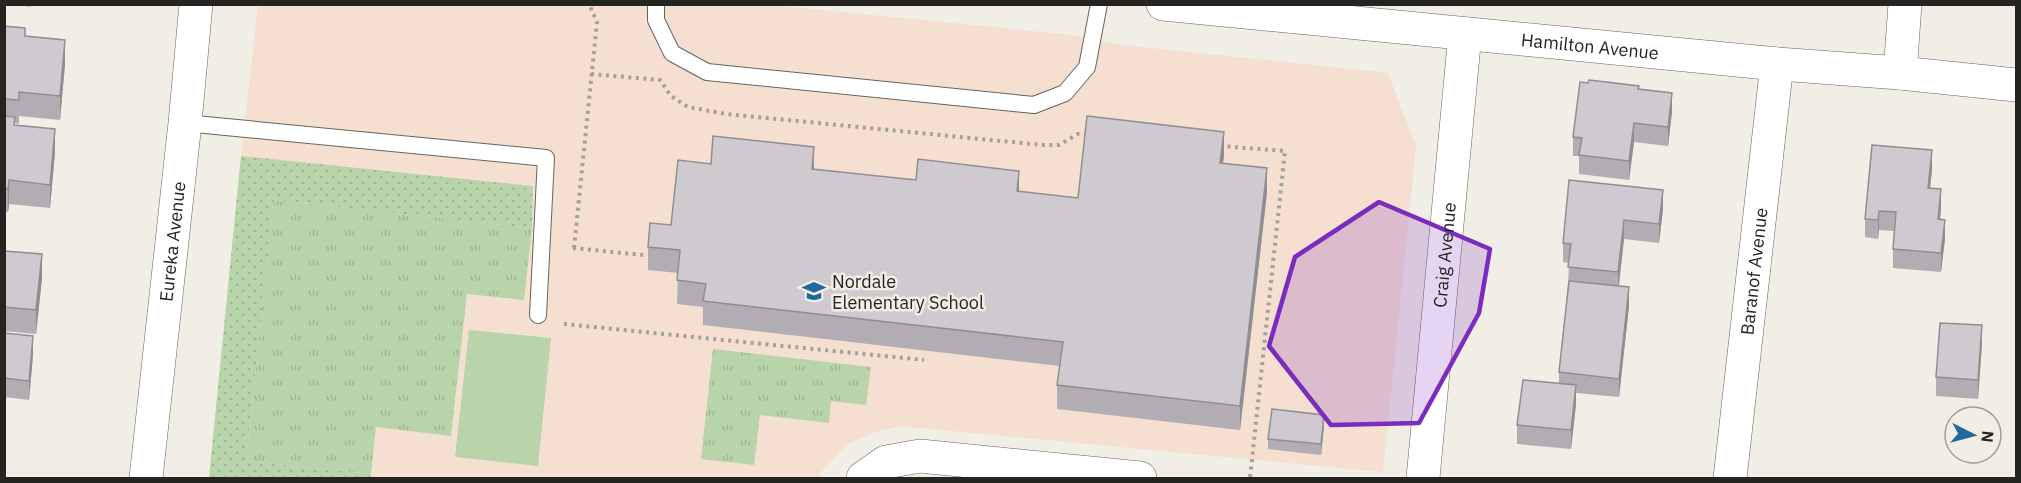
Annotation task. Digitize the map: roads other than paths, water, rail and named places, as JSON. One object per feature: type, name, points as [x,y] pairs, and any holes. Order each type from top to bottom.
[{"type":"street","name":"Eureka Avenue","points":[[146,478],[196,4]]},
{"type":"street","name":"Hamilton Avenue","points":[[1162,4],[1312,12],[1465,34],[2016,85]]},
{"type":"street","points":[[1900,73],[1905,4]]},
{"type":"street","name":"Craig Avenue","points":[[1423,478],[1465,34]]},
{"type":"street","name":"Baranof Avenue","points":[[1730,478],[1777,64]]},
{"type":"street","points":[[863,478],[886,462],[920,456],[1140,478]]},
{"type":"lane","points":[[656,4],[656,20],[672,53],[707,72],[1034,105],[1065,93],[1087,67],[1099,4]]},
{"type":"lane","points":[[185,123],[546,158],[538,315]]},
{"type":"place","name":"Nordale Elementary School","points":[[814,291]]}]
